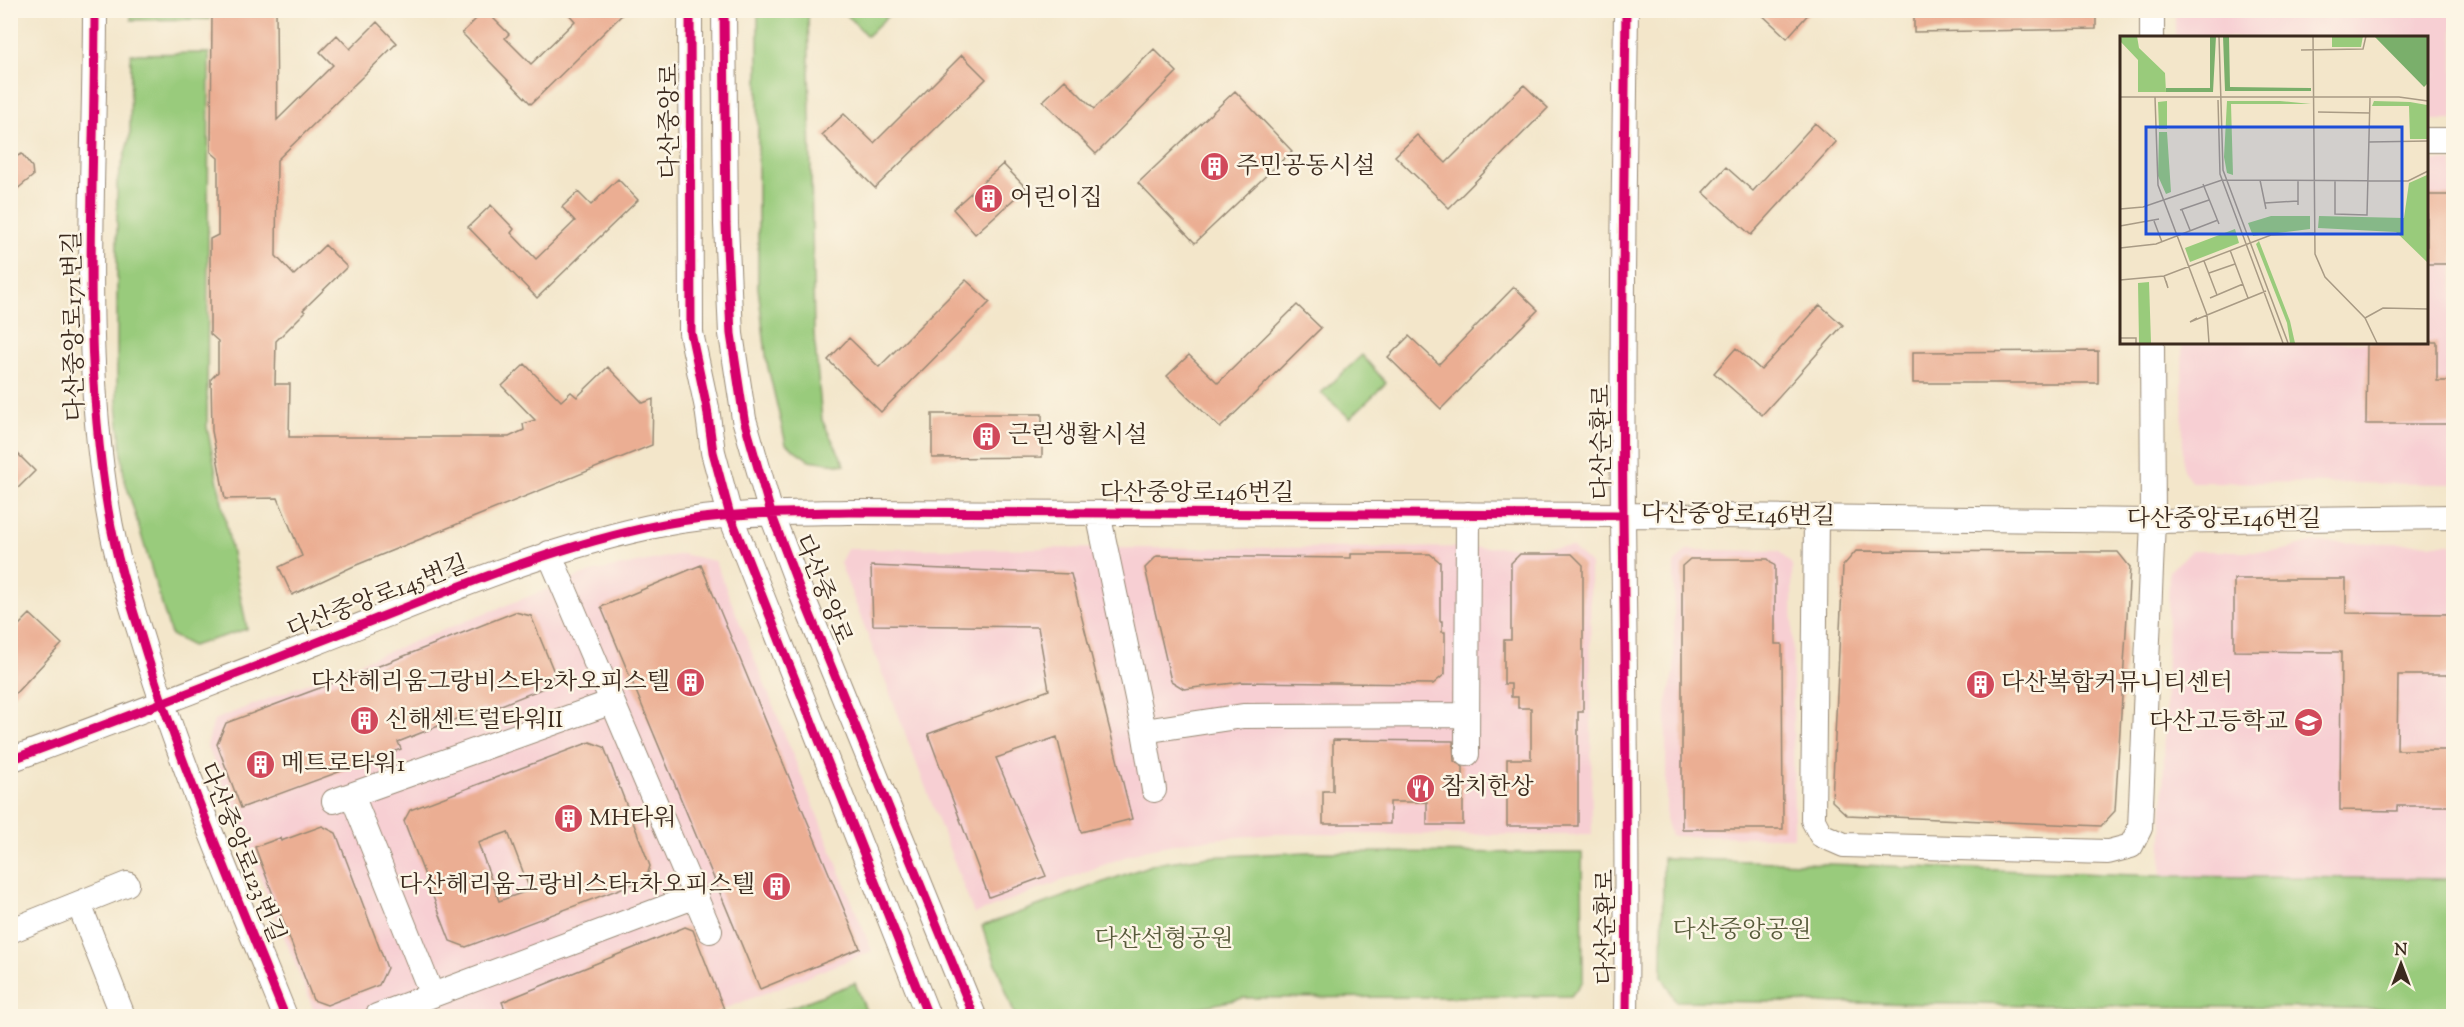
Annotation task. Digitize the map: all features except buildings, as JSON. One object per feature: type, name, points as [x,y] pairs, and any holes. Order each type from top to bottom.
[{"type":"street","name":"다산중앙로171번길","points":[[94,10],[91,347],[96,430],[117,557],[161,704]]},
{"type":"street","name":"다산중앙로","points":[[690,10],[691,333],[707,408],[713,452],[730,515],[928,1017]]},
{"type":"street","name":"다산중앙로","points":[[724,10],[726,224],[731,334],[744,419],[771,513],[802,595],[974,1017]]},
{"type":"street","name":"다산순환로","points":[[1626,10],[1623,244],[1623,515],[1628,843],[1626,1017]]},
{"type":"street","points":[[2152,10],[2152,36]]},
{"type":"street","points":[[2428,140],[2454,140]]},
{"type":"street","points":[[1816,517],[1813,819],[1821,835],[1844,845],[2108,852],[2131,846],[2140,828],[2153,521],[2152,344]]},
{"type":"street","name":"다산중앙로145번길","points":[[10,760],[161,704],[549,553],[665,524],[730,515],[771,513]]},
{"type":"street","name":"다산중앙로146번길","points":[[771,513],[1468,514],[2153,521],[2454,517]]},
{"type":"street","points":[[1098,513],[1144,731],[1154,790]]},
{"type":"street","points":[[1467,754],[1468,514]]},
{"type":"street","points":[[549,553],[710,931]]},
{"type":"street","points":[[432,995],[343,798],[612,702]]},
{"type":"street","name":"다산중앙로123번길","points":[[161,704],[285,1017]]},
{"type":"street","points":[[1144,731],[1243,716],[1466,715]]},
{"type":"street","points":[[10,931],[127,884]]},
{"type":"street","points":[[376,1017],[696,896]]},
{"type":"street","points":[[79,904],[123,1017]]},
{"type":"shaded area","points":[[2175,11],[2453,11],[2453,120],[2428,120],[2428,36],[2175,36]]},
{"type":"shaded area","points":[[2428,161],[2453,161],[2453,484],[2192,482],[2183,470],[2182,344],[2428,344]]},
{"type":"shaded area","name":"다산고등학교","points":[[2314,542],[2453,544],[2453,879],[2161,876],[2169,570],[2191,551],[2280,551]]},
{"type":"shaded area","points":[[1572,547],[1590,564],[1592,835],[1274,834],[1190,841],[1143,850],[974,914],[840,563],[847,549]]},
{"type":"shaded area","points":[[1687,550],[1779,551],[1792,565],[1794,837],[1671,836],[1666,818],[1666,705],[1674,672],[1674,564]]},
{"type":"shaded area","points":[[682,554],[715,561],[872,951],[706,1016],[316,1016],[207,745],[214,720],[591,572]]},
{"type":"green space","points":[[850,10],[893,11],[867,36],[846,14]]},
{"type":"green space","points":[[131,11],[209,11],[209,19],[131,20]]},
{"type":"green space","points":[[758,11],[808,11],[814,333],[822,420],[845,465],[809,460],[786,444],[767,363],[758,287]]},
{"type":"green space","points":[[209,53],[207,427],[247,629],[192,646],[171,635],[124,477],[117,404],[117,182],[130,136],[131,54]]},
{"type":"green space","points":[[1362,355],[1386,383],[1350,418],[1321,393]]},
{"type":"green space","name":"다산선형공원","points":[[1308,852],[1582,853],[1583,981],[1571,996],[1244,998],[1170,1016],[1015,1016],[982,926],[1154,864],[1204,857]]},
{"type":"green space","name":"다산중앙공원","points":[[1663,858],[2161,876],[2453,879],[2453,1016],[2424,1016],[2405,1009],[1676,1001],[1662,976]]},
{"type":"green space","points":[[855,983],[868,1016],[768,1016]]},
{"type":"cycle path","points":[[95,10],[92,323],[99,448],[111,526],[131,605],[173,733],[285,1016]]},
{"type":"cycle path","points":[[690,10],[691,333],[707,408],[713,452],[730,515],[928,1016]]},
{"type":"cycle path","points":[[724,10],[726,224],[731,334],[744,419],[771,513],[802,595],[974,1016]]},
{"type":"cycle path","points":[[1626,10],[1622,390],[1626,1016]]},
{"type":"cycle path","points":[[10,760],[502,570],[582,544],[687,520],[756,514],[849,512],[1623,515]]},
{"type":"place","name":"주민공동시설","points":[[1215,167]]},
{"type":"place","name":"어린이집","points":[[989,199]]},
{"type":"place","name":"근린생활시설","points":[[987,436]]},
{"type":"place","name":"다산헤리움그랑비스타2차오피스텔","points":[[691,683]]},
{"type":"place","name":"다산복합커뮤니티센터","points":[[1980,684]]},
{"type":"place","name":"신해센트럴타워II","points":[[364,721]]},
{"type":"place","name":"다산고등학교","points":[[2309,723]]},
{"type":"place","name":"메트로타워1","points":[[260,765]]},
{"type":"place","name":"참치한상","points":[[1420,788]]},
{"type":"place","name":"MH타워","points":[[568,819]]},
{"type":"place","name":"다산헤리움그랑비스타1차오피스텔","points":[[776,886]]}]
